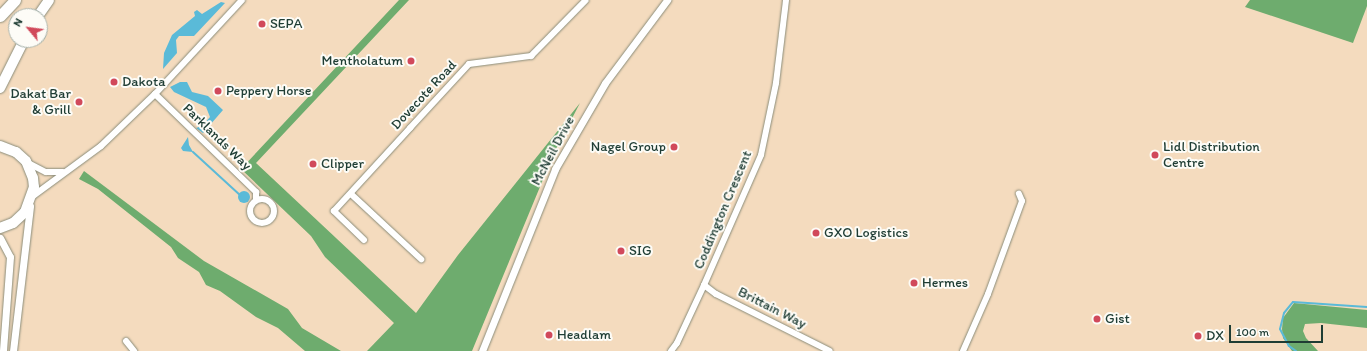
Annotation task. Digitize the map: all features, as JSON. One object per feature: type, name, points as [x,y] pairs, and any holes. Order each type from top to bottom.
[{"type":"highway","points":[[0,16],[16,0]]},
{"type":"highway","points":[[0,88],[20,48]]},
{"type":"highway","points":[[0,228],[20,218],[31,201],[33,178],[26,161],[16,152],[1,144]]},
{"type":"street","points":[[13,351],[31,201],[64,172],[97,149],[155,94],[242,0]]},
{"type":"street","name":"Dovecote Road","points":[[364,240],[334,212],[469,64],[531,56],[586,0]]},
{"type":"street","name":"McNeil Drive","points":[[482,351],[555,169],[605,83],[667,0]]},
{"type":"street","name":"Coddington Crescent","points":[[671,351],[678,343],[761,155],[776,82],[786,0]]},
{"type":"street","name":"Parklands Way","points":[[155,94],[256,192],[256,200]]},
{"type":"street","points":[[26,161],[46,172],[64,172]]},
{"type":"street","points":[[350,194],[421,259]]},
{"type":"street","points":[[963,351],[988,294],[1022,201],[1019,194]]},
{"type":"street","points":[[265,199],[273,205],[274,213],[269,222],[260,223],[252,219],[250,208],[256,200],[265,199]]},
{"type":"street","points":[[0,238],[10,257],[2,351]]},
{"type":"street","name":"Brittain Way","points":[[704,285],[716,294],[830,351]]},
{"type":"street","points":[[126,342],[134,351]]},
{"type":"green space","points":[[399,0],[409,0],[256,163],[416,313],[458,255],[580,103],[554,153],[472,351],[367,351],[394,323],[325,257],[311,236],[241,169]]},
{"type":"green space","points":[[1250,0],[1367,0],[1367,6],[1353,43],[1245,7]]},
{"type":"green space","points":[[84,171],[204,261],[288,309],[302,328],[341,351],[305,351],[278,328],[256,317],[220,291],[206,285],[199,272],[178,258],[171,247],[98,189],[79,179]]},
{"type":"green space","points":[[1294,303],[1367,310],[1367,328],[1321,323],[1305,324],[1303,331],[1306,338],[1318,351],[1292,351],[1283,338],[1282,329],[1283,318]]},
{"type":"water","points":[[221,2],[225,3],[194,36],[179,36],[176,40],[177,53],[163,69],[164,53],[172,35],[195,16],[194,12],[197,10],[202,14]]},
{"type":"water","points":[[180,82],[187,82],[192,92],[208,96],[223,110],[203,133],[196,128],[202,126],[210,117],[206,107],[174,92],[170,87]]},
{"type":"water","points":[[188,137],[189,145],[193,152],[183,151],[181,148]]},
{"type":"water","points":[[242,191],[246,191],[250,197],[246,203],[242,203],[238,199],[238,195]]},
{"type":"waterway","points":[[193,152],[240,195]]},
{"type":"waterway","points":[[1296,351],[1289,346],[1280,329],[1284,313],[1293,302],[1367,307]]},
{"type":"place","name":"SEPA","points":[[262,24]]},
{"type":"place","name":"Mentholatum","points":[[411,61]]},
{"type":"place","name":"Dakota","points":[[114,82]]},
{"type":"place","name":"Peppery Horse","points":[[218,91]]},
{"type":"place","name":"Dakat Bar & Grill","points":[[79,102]]},
{"type":"place","name":"Nagel Group","points":[[674,147]]},
{"type":"place","name":"Lidl Distribution Centre","points":[[1155,155]]},
{"type":"place","name":"Clipper","points":[[313,164]]},
{"type":"place","name":"GXO Logistics","points":[[816,233]]},
{"type":"place","name":"SIG","points":[[621,251]]},
{"type":"place","name":"Hermes","points":[[914,283]]},
{"type":"place","name":"Gist","points":[[1097,319]]},
{"type":"place","name":"Headlam","points":[[549,335]]},
{"type":"place","name":"DX","points":[[1198,336]]}]
